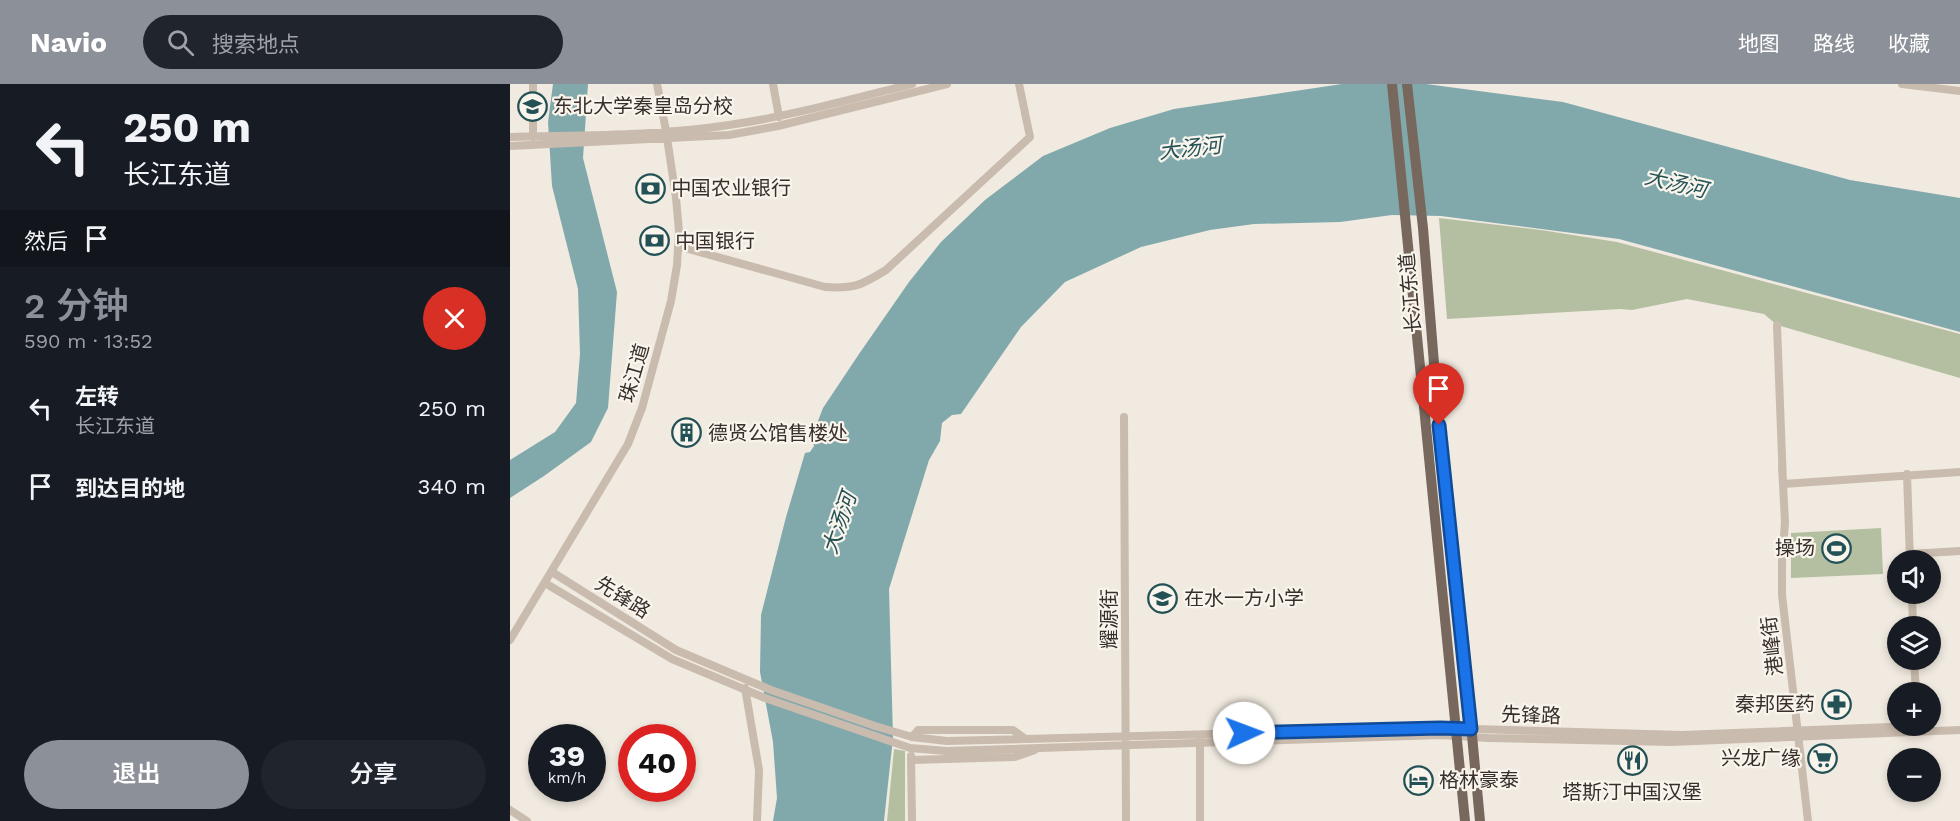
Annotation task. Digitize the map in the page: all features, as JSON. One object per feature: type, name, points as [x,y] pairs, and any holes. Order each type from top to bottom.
[{"type":"main road","name":"长江东道","points":[[1392,84],[1465,821]]},
{"type":"main road","name":"长江东道","points":[[1407,84],[1480,821]]},
{"type":"street","points":[[533,84],[537,136]]},
{"type":"street","name":"珠江道","points":[[510,640],[628,444],[635,427],[671,301],[678,246],[676,198],[657,84]]},
{"type":"street","points":[[773,84],[779,117]]},
{"type":"street","points":[[510,146],[667,135],[779,117],[912,84]]},
{"type":"street","points":[[510,137],[594,134],[729,135],[778,126],[947,84]]},
{"type":"street","points":[[678,246],[825,287],[846,288],[865,283],[886,270],[1030,137],[1019,84]]},
{"type":"street","points":[[1902,84],[1960,91]]},
{"type":"street","name":"港峰街","points":[[1777,325],[1785,522],[1782,595],[1808,821]]},
{"type":"street","name":"耀源街","points":[[1125,417],[1126,821]]},
{"type":"street","points":[[1782,484],[1960,472]]},
{"type":"street","points":[[1907,474],[1910,550]]},
{"type":"street","points":[[1941,553],[1960,551]]},
{"type":"street","name":"先锋路","points":[[552,572],[676,650],[771,690],[912,737],[947,741],[1024,738],[1126,741]]},
{"type":"street","points":[[545,584],[672,659],[746,690],[910,748],[946,751],[1126,741],[1455,732],[1671,742],[1887,728]]},
{"type":"street","points":[[744,679],[759,770],[757,821]]},
{"type":"street","points":[[1941,726],[1960,725]]},
{"type":"street","points":[[1799,734],[1960,730]]},
{"type":"street","points":[[912,737],[910,748],[912,821]]},
{"type":"street","points":[[1200,739],[1200,821]]},
{"type":"street","points":[[912,760],[1015,757],[1044,747]]},
{"type":"street","points":[[510,810],[527,821]]},
{"type":"green space","points":[[1439,218],[1617,242],[1960,334],[1960,378],[1777,325],[1764,314],[1687,299],[1632,310],[1447,319]]},
{"type":"green space","name":"操场","points":[[1881,528],[1883,574],[1791,578],[1791,533]]},
{"type":"green space","points":[[894,749],[905,751],[905,821],[887,821]]},
{"type":"water","points":[[553,84],[588,84],[583,158],[617,292],[608,408],[591,442],[510,498],[510,460],[555,432],[576,403],[580,354],[578,289],[552,186],[548,122]]},
{"type":"water","name":"大汤河","points":[[1342,84],[1426,84],[1563,102],[1850,180],[1960,198],[1960,332],[1619,239],[1441,216],[1392,215],[1340,222],[1254,224],[1210,230],[1141,247],[1065,282],[1021,327],[961,414],[952,415],[942,423],[940,441],[929,460],[889,589],[893,738],[884,821],[773,821],[777,798],[773,742],[760,672],[761,615],[805,453],[810,452],[814,446],[811,439],[823,408],[909,282],[941,242],[985,200],[1043,156],[1110,128],[1174,109]]},
{"type":"place","name":"东北大学秦皇岛分校","points":[[532,106]]},
{"type":"place","name":"中国农业银行","points":[[650,188]]},
{"type":"place","name":"中国银行","points":[[654,241]]},
{"type":"place","name":"德贤公馆售楼处","points":[[687,433]]},
{"type":"place","name":"操场","points":[[1836,548]]},
{"type":"place","name":"在水一方小学","points":[[1163,598]]},
{"type":"place","name":"秦邦医药","points":[[1836,704]]},
{"type":"place","name":"兴龙广缘","points":[[1822,758]]},
{"type":"place","name":"塔斯汀中国汉堡","points":[[1632,761]]},
{"type":"place","name":"格林豪泰","points":[[1418,780]]},
{"type":"route","points":[[1244,733],[1471,729],[1439,425]]}]
